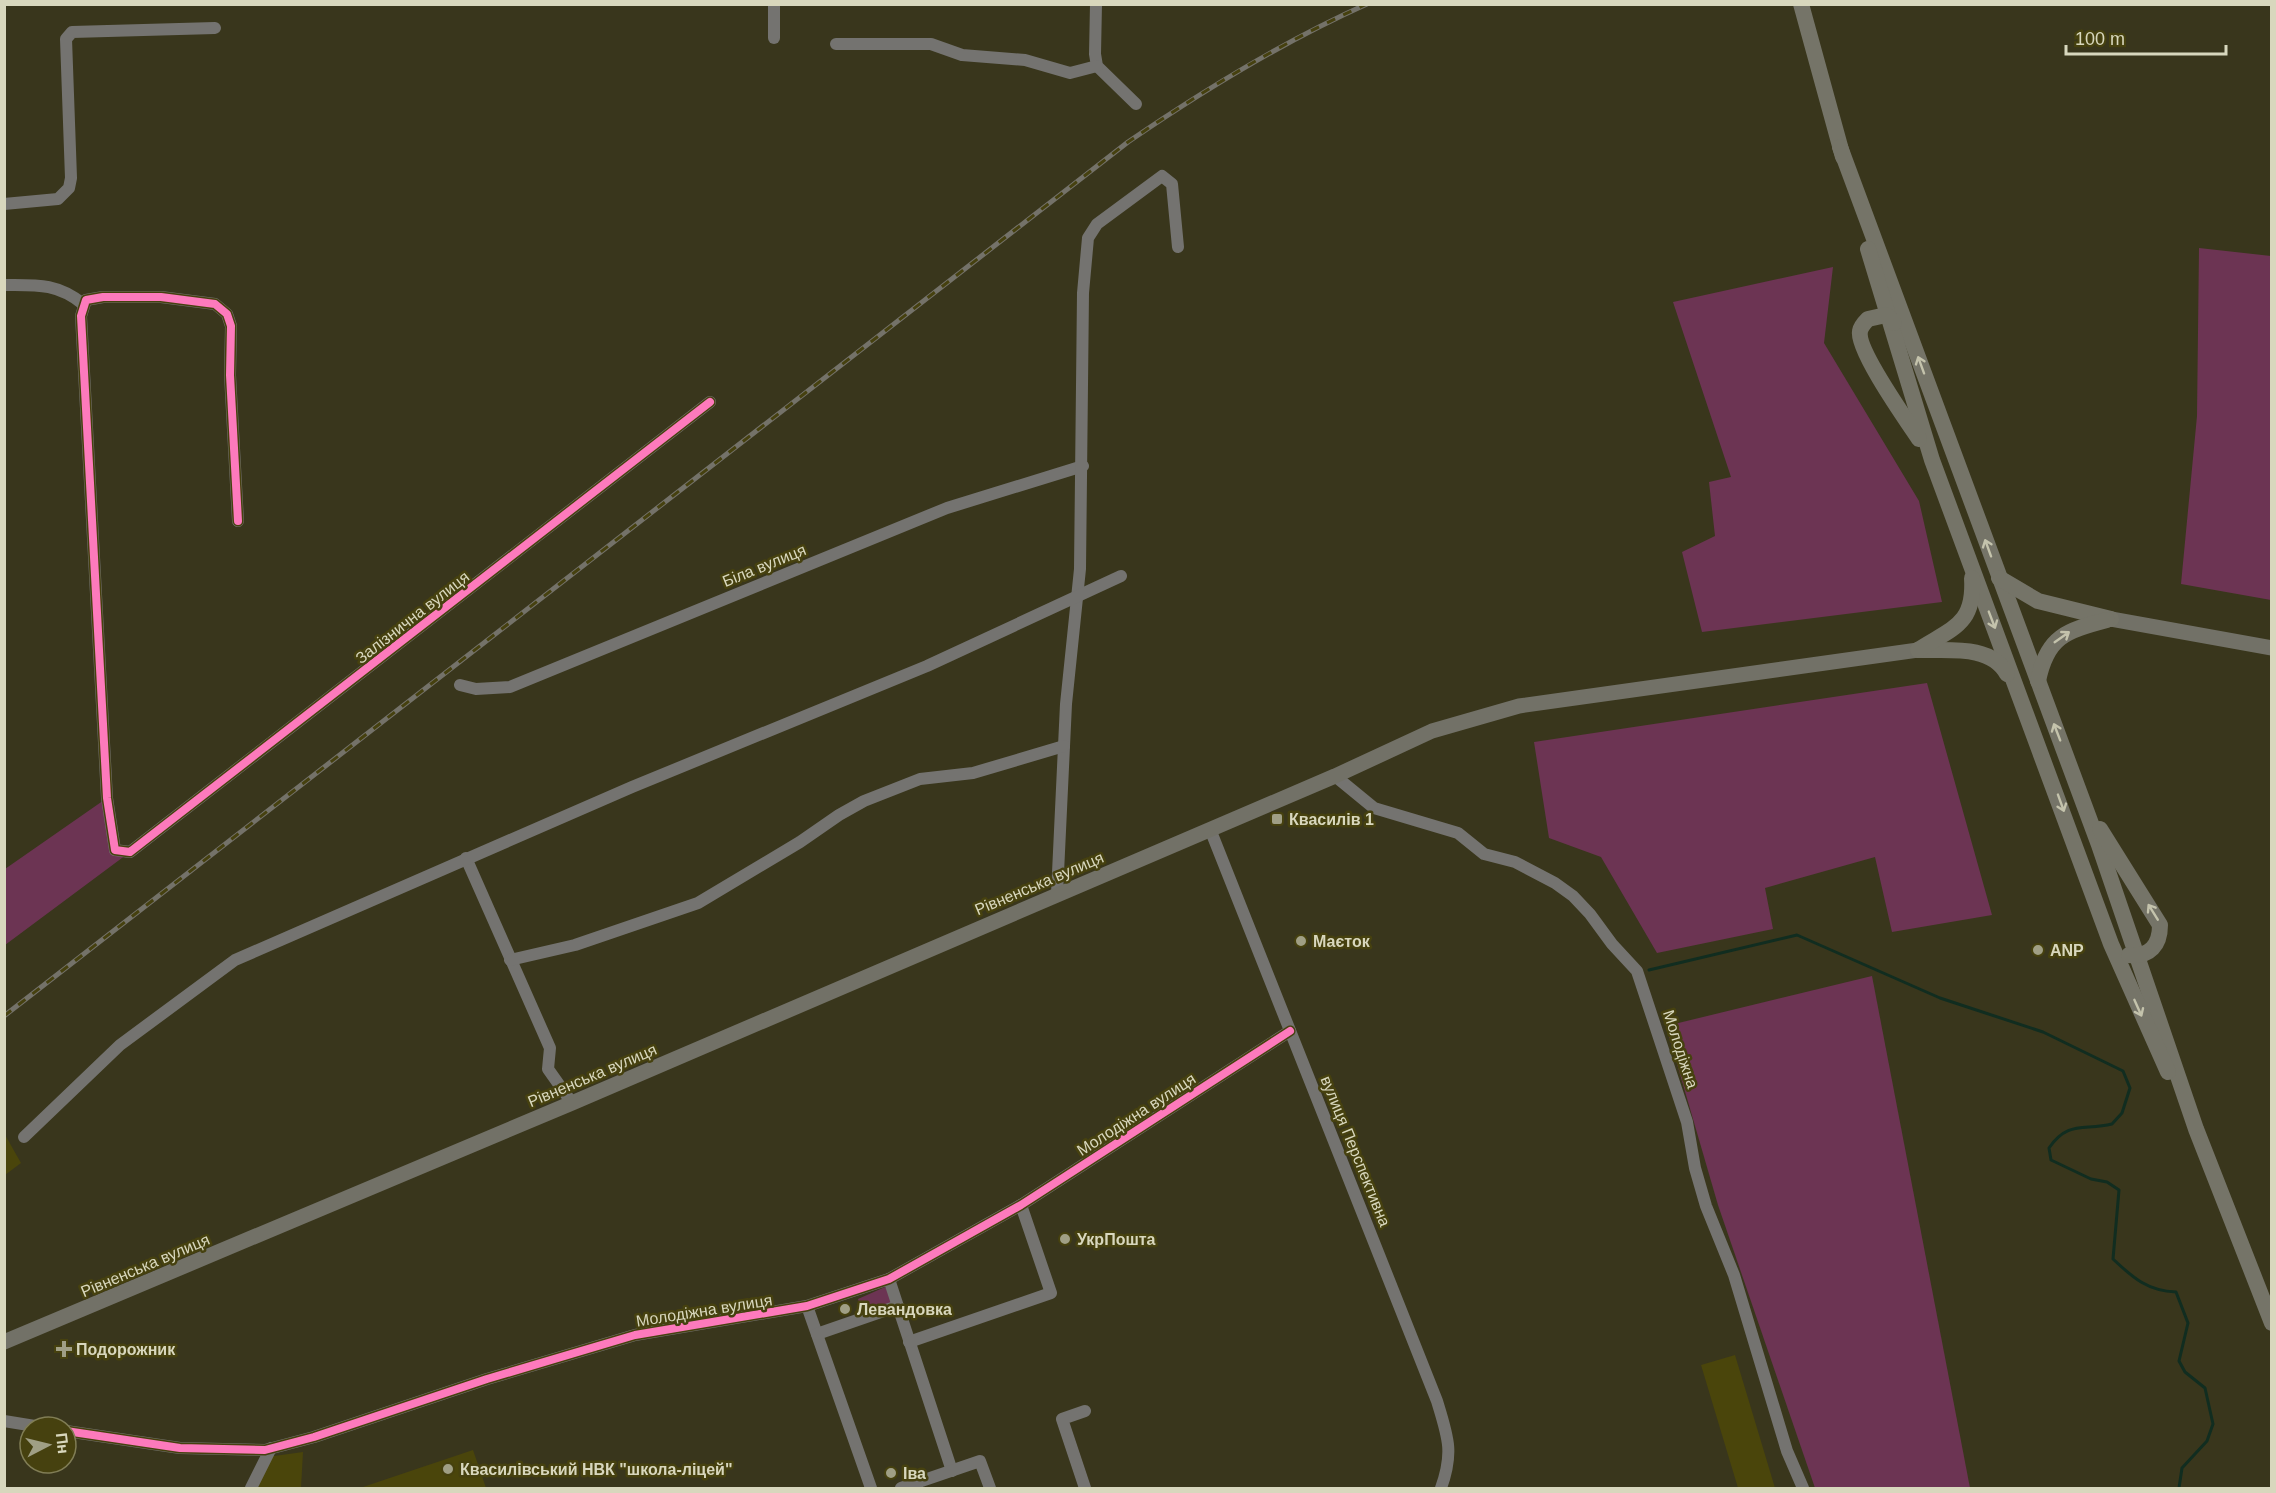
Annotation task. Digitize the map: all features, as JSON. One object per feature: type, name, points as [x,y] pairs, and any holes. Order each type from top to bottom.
[{"type":"highway","points":[[1801,4],[1886,315],[1932,460],[2116,954],[2156,1049],[2196,1129]]},
{"type":"highway","points":[[1840,147],[2085,807],[2196,1129],[2271,1323]]},
{"type":"highway","points":[[1886,315],[1911,337]]},
{"type":"highway","points":[[1886,315],[1868,319],[1859,332],[1861,342],[1867,358],[1932,460]]},
{"type":"highway","points":[[1918,650],[1956,626],[1969,611],[1973,597],[1971,566]]},
{"type":"highway","points":[[1999,578],[2038,601],[2111,619]]},
{"type":"highway","points":[[2038,681],[2045,655],[2058,637],[2111,619]]},
{"type":"highway","points":[[1918,650],[1969,652],[1994,658],[2003,667],[2024,705]]},
{"type":"highway","points":[[2085,807],[2159,920],[2160,936],[2152,950],[2137,956],[2116,954]]},
{"type":"main road","points":[[2111,619],[2271,648]]},
{"type":"main road","name":"Рівненська вулиця","points":[[4,1342],[572,1103],[1335,776],[1432,731],[1518,706],[1918,650]]},
{"type":"street","points":[[774,4],[774,38]]},
{"type":"street","points":[[1096,4],[1097,66],[1136,104]]},
{"type":"street","points":[[4,204],[58,199],[69,188],[71,178],[66,39],[72,32],[215,28]]},
{"type":"street","points":[[836,44],[931,44],[962,55],[1025,60],[1070,73],[1097,66]]},
{"type":"street","points":[[1057,894],[1064,746],[1077,596],[1083,466],[1083,294],[1088,238],[1096,224],[1162,176],[1172,184],[1178,247]]},
{"type":"street","points":[[4,285],[52,287],[68,292],[83,304],[86,300],[103,297],[161,297],[215,304],[227,314],[231,326],[230,375],[238,521]]},
{"type":"street","name":"Залізнична вулиця","points":[[83,304],[81,316],[107,798],[115,850],[129,852],[710,402]]},
{"type":"street","name":"Біла вулиця","points":[[460,685],[476,690],[510,687],[947,508],[1083,466]]},
{"type":"street","points":[[24,1137],[120,1045],[235,960],[466,858],[927,666],[1121,576]]},
{"type":"street","points":[[510,960],[575,945],[698,903],[800,842],[838,815],[920,779],[973,773],[1064,746]]},
{"type":"street","name":"Молодіжна","points":[[1335,776],[1374,808],[1458,833],[1484,854],[1515,862],[1555,883],[1573,896],[1590,914],[1637,972],[1687,1122],[1695,1168],[1706,1206],[1734,1275],[1787,1451],[1803,1488]]},
{"type":"street","name":"вулиця Перспективна","points":[[1210,829],[1437,1401],[1446,1432],[1450,1463],[1441,1488]]},
{"type":"street","points":[[466,858],[550,1048],[548,1069],[572,1103]]},
{"type":"street","name":"Молодіжна вулиця","points":[[78,1433],[180,1448],[266,1450],[314,1437],[488,1379],[633,1335],[807,1306],[889,1279],[1022,1205],[1290,1031]]},
{"type":"street","points":[[909,1342],[1051,1293],[1022,1205]]},
{"type":"street","points":[[889,1279],[952,1471]]},
{"type":"street","points":[[807,1306],[871,1488]]},
{"type":"street","points":[[817,1334],[898,1306]]},
{"type":"street","points":[[1085,1411],[1062,1419],[1085,1488]]},
{"type":"street","points":[[251,1488],[271,1448]]},
{"type":"street","points":[[901,1488],[980,1461],[990,1488]]},
{"type":"shaded area","points":[[2199,248],[2271,256],[2271,600],[2181,584],[2197,416]]},
{"type":"shaded area","points":[[1833,267],[1824,343],[1919,501],[1942,602],[1702,632],[1682,552],[1715,536],[1709,482],[1731,477],[1673,302]]},
{"type":"shaded area","points":[[1927,683],[1992,915],[1892,932],[1875,857],[1765,888],[1773,929],[1657,953],[1601,857],[1549,838],[1534,742]]},
{"type":"shaded area","points":[[107,798],[115,849],[130,852],[5,945],[5,869]]},
{"type":"shaded area","points":[[1872,976],[1970,1488],[1815,1488],[1718,1205],[1666,1026]]},
{"type":"shaded area","points":[[4,1133],[21,1163],[5,1175],[4,1175]]},
{"type":"shaded area","points":[[885,1287],[891,1303],[863,1313],[858,1299]]},
{"type":"shaded area","points":[[1735,1355],[1775,1488],[1738,1488],[1701,1365]]},
{"type":"shaded area","name":"Квасилівський НВК \"школа-ліцей\"","points":[[473,1450],[486,1488],[360,1488]]},
{"type":"shaded area","points":[[303,1452],[301,1488],[251,1488],[267,1457]]},
{"type":"waterway","points":[[1649,970],[1797,935],[1940,998],[2043,1032],[2123,1071],[2130,1088],[2122,1113],[2112,1124],[2070,1130],[2063,1133],[2049,1148],[2051,1160],[2091,1179],[2107,1182],[2119,1190],[2113,1259],[2127,1272],[2149,1286],[2176,1292],[2188,1323],[2179,1361],[2185,1372],[2205,1388],[2213,1424],[2207,1441],[2182,1468],[2179,1488]]},
{"type":"railway","points":[[4,1016],[1128,142],[1244,68],[1304,34],[1367,4]]},
{"type":"cycle path","points":[[238,521],[230,375],[231,326],[227,314],[215,304],[161,297],[103,297],[86,300],[81,316],[107,798],[115,850],[130,852],[710,402]]},
{"type":"cycle path","points":[[78,1433],[180,1448],[265,1450],[314,1437],[487,1379],[635,1335],[807,1306],[889,1279],[1021,1205],[1290,1031]]},
{"type":"place","name":"Квасилів 1","points":[[1277,819]]},
{"type":"place","name":"Маєток","points":[[1301,941]]},
{"type":"place","name":"ANP","points":[[2038,950]]},
{"type":"place","name":"УкрПошта","points":[[1065,1239]]},
{"type":"place","name":"Левандовка","points":[[845,1309]]},
{"type":"place","name":"Подорожник","points":[[64,1349]]},
{"type":"place","name":"Квасилівський НВК \"школа-ліцей\"","points":[[448,1469]]},
{"type":"place","name":"Іва","points":[[891,1473]]}]
